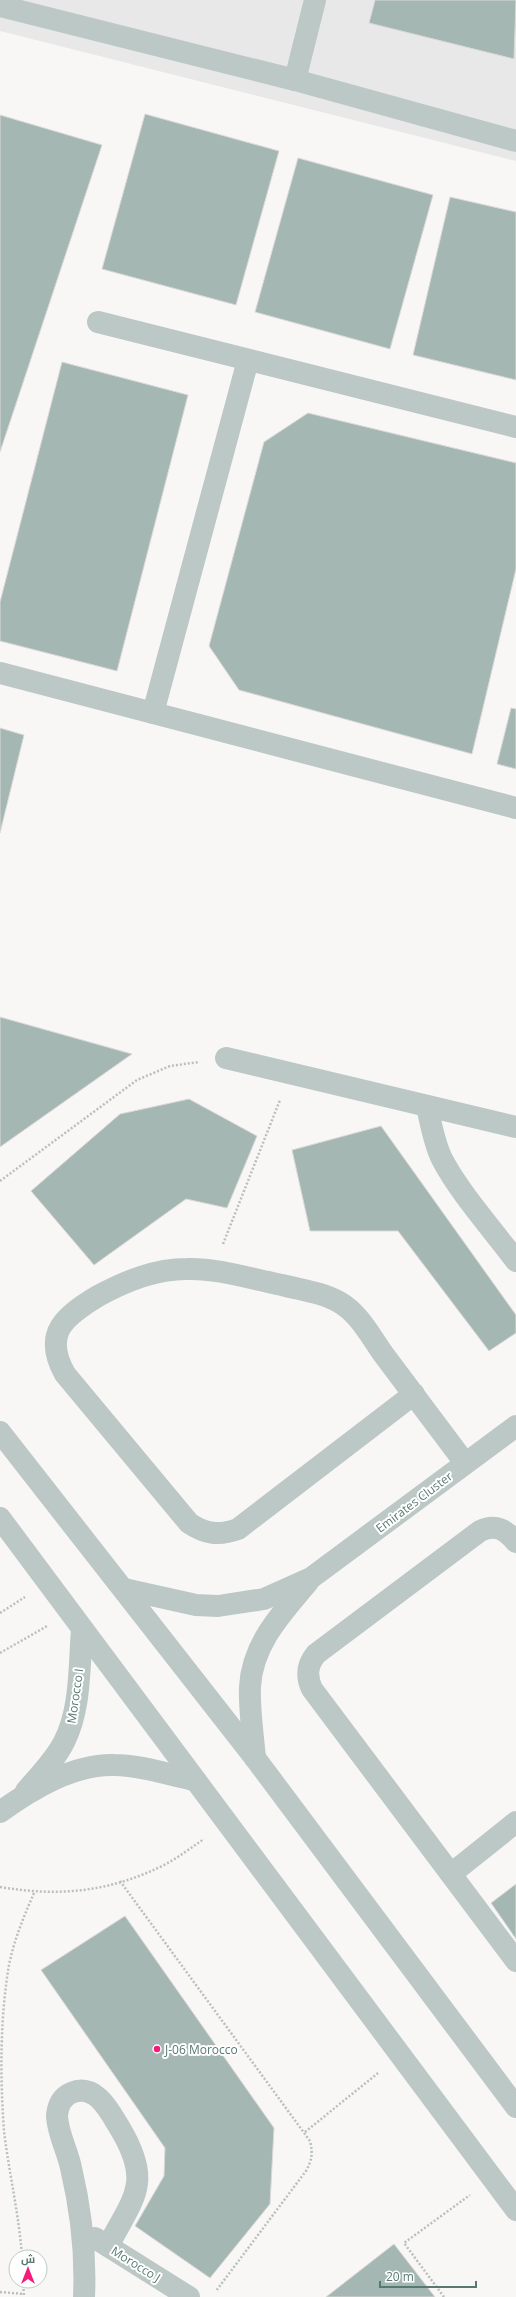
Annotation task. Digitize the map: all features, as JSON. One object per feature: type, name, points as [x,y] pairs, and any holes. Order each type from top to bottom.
[{"type":"street","points":[[296,80],[315,0]]},
{"type":"street","points":[[0,6],[51,9],[296,80],[516,141]]},
{"type":"street","points":[[98,322],[516,427]]},
{"type":"street","points":[[153,713],[248,360]]},
{"type":"street","points":[[0,673],[516,808]]},
{"type":"street","points":[[226,1058],[516,1127]]},
{"type":"street","points":[[427,1106],[434,1140],[442,1159],[452,1176],[516,1260]]},
{"type":"street","points":[[414,1394],[238,1529],[226,1534],[213,1534],[200,1530],[189,1523],[65,1374],[56,1352],[56,1340],[65,1319],[74,1310],[115,1287],[138,1277],[162,1271],[188,1269],[212,1271],[318,1294],[340,1303],[358,1320],[414,1394],[466,1464]]},
{"type":"street","name":"Emirates Cluster","points":[[124,1589],[173,1601],[218,1606],[264,1599],[312,1578],[516,1426]]},
{"type":"street","points":[[0,1432],[255,1758],[516,2107]]},
{"type":"street","points":[[0,1518],[516,2210]]},
{"type":"street","points":[[516,1542],[505,1530],[496,1527],[480,1530],[316,1654],[309,1667],[309,1682],[312,1689],[516,1961]]},
{"type":"street","name":"Emirates Cluster","points":[[255,1758],[250,1687],[253,1665],[261,1643],[273,1624],[312,1578]]},
{"type":"street","name":"Morocco I","points":[[23,1796],[64,1743],[71,1726],[76,1708],[76,1621]]},
{"type":"street","name":"Morocco I","points":[[0,1812],[23,1796],[68,1774],[99,1765],[131,1767],[195,1780]]},
{"type":"street","points":[[451,1874],[516,1822]]},
{"type":"street","points":[[84,2297],[82,2230],[71,2167],[57,2116],[59,2105],[66,2095],[77,2090],[89,2092],[99,2098],[108,2108],[133,2151],[137,2164],[136,2190],[108,2246]]},
{"type":"street","name":"Morocco J","points":[[82,2230],[189,2297]]},
{"type":"path","points":[[0,1181],[137,1080],[170,1066],[226,1058]]},
{"type":"path","points":[[212,1271],[291,1074]]},
{"type":"path","points":[[0,1652],[76,1621]]},
{"type":"path","points":[[0,1887],[34,1893],[89,1890],[142,1875],[168,1863],[228,1823]]},
{"type":"path","points":[[120,1881],[305,2132],[310,2141],[312,2151],[311,2162],[211,2297]]},
{"type":"path","points":[[22,2249],[20,2222],[4,2131],[0,2039],[2,2001],[9,1964],[19,1928],[34,1893]]},
{"type":"path","points":[[305,2132],[401,2055]]},
{"type":"path","points":[[444,2297],[404,2243],[493,2178]]},
{"type":"path","points":[[0,2292],[24,2295]]},
{"type":"shaded area","points":[[0,0],[516,0],[516,161],[0,31]]},
{"type":"building","points":[[375,0],[516,0],[514,59],[369,23]]},
{"type":"building","points":[[145,114],[279,151],[236,305],[102,269]]},
{"type":"building","points":[[0,115],[102,145],[0,452]]},
{"type":"building","points":[[298,158],[433,195],[390,349],[255,312]]},
{"type":"building","points":[[450,197],[516,212],[516,380],[413,355]]},
{"type":"building","points":[[62,362],[188,395],[117,671],[0,641],[0,602]]},
{"type":"building","points":[[308,413],[516,463],[516,569],[472,754],[239,690],[209,646],[264,442]]},
{"type":"building","points":[[511,708],[516,709],[516,769],[497,764]]},
{"type":"building","points":[[0,728],[24,735],[0,833]]},
{"type":"building","points":[[0,1017],[132,1054],[0,1147]]},
{"type":"building","points":[[189,1099],[257,1136],[227,1208],[186,1199],[94,1265],[31,1191],[120,1114]]},
{"type":"building","points":[[381,1126],[516,1315],[516,1333],[489,1351],[398,1231],[310,1231],[292,1150]]},
{"type":"building","points":[[516,1884],[516,1939],[491,1903]]},
{"type":"building","name":"J-06 Morocco","points":[[125,1916],[274,2128],[270,2204],[210,2278],[135,2226],[164,2176],[165,2148],[41,1970]]},
{"type":"building","points":[[394,2244],[435,2297],[326,2297]]},
{"type":"place","name":"J-06 Morocco","points":[[157,2049]]}]
